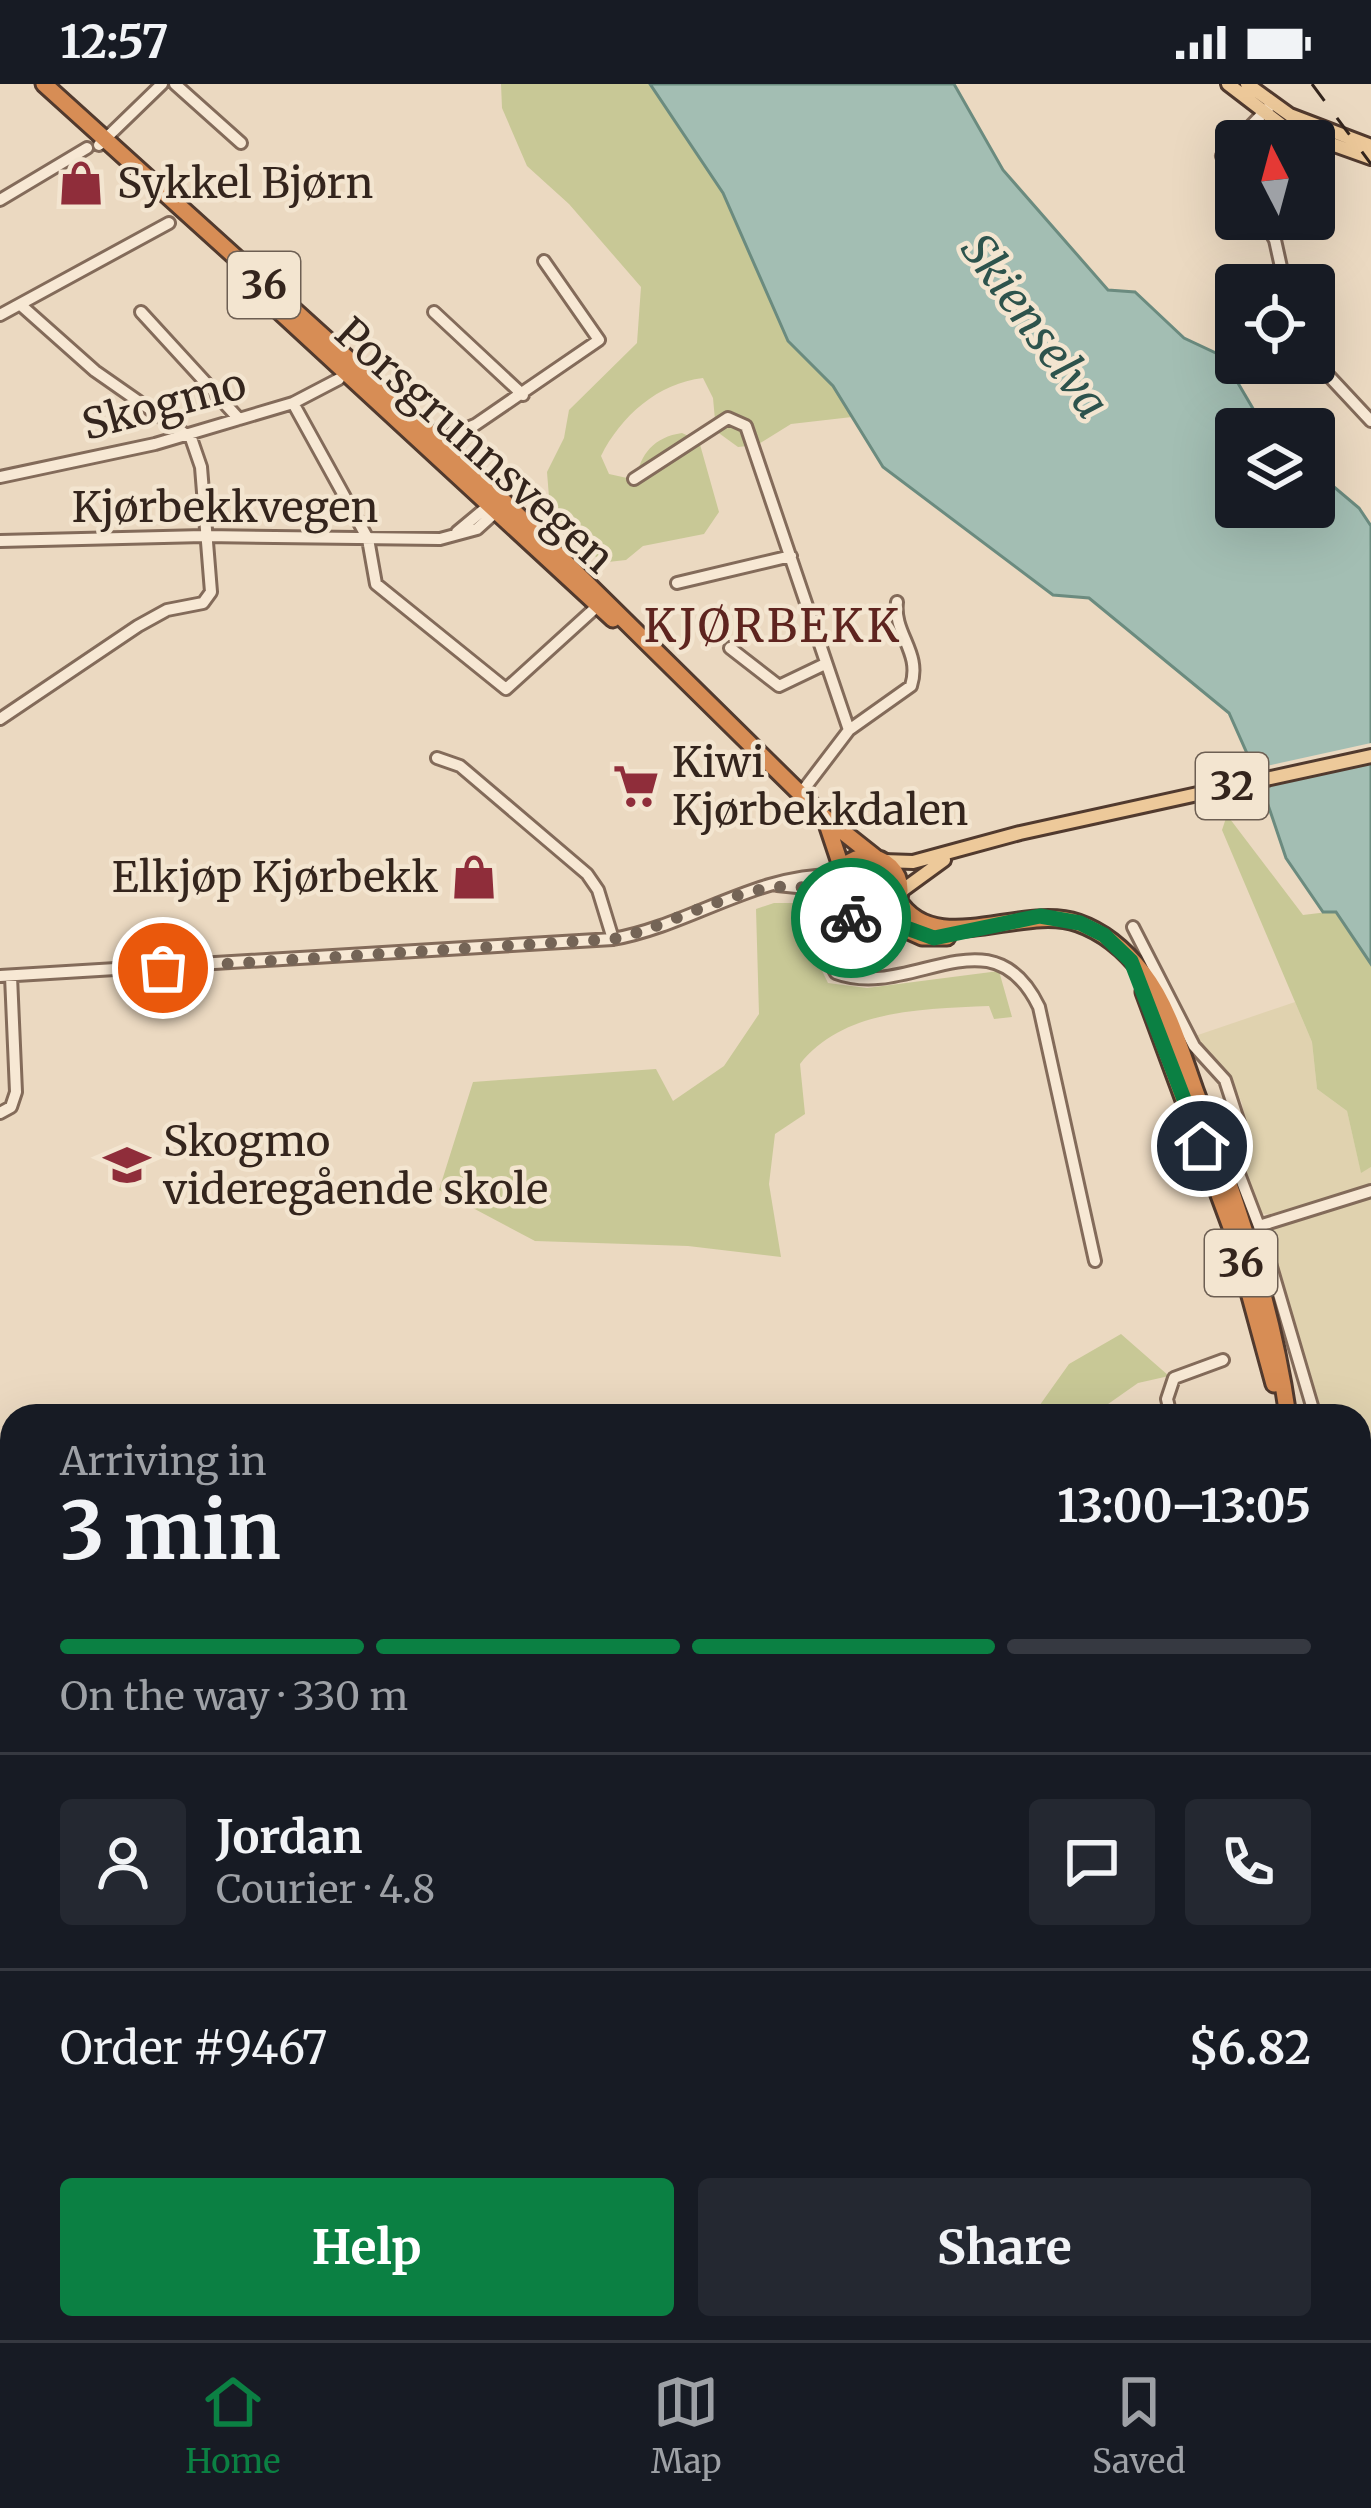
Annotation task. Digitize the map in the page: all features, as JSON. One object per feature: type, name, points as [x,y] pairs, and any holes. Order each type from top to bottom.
[{"type":"highway","name":"Porsgrunnsvegen","points":[[32,84],[433,443],[823,816],[880,860]]},
{"type":"highway","name":"Porsgrunnsvegen","points":[[44,84],[96,145]]},
{"type":"highway","name":"Porsgrunnsvegen","points":[[823,816],[840,872]]},
{"type":"highway","points":[[840,872],[861,857],[880,860]]},
{"type":"highway","name":"36","points":[[880,860],[898,878],[899,896],[913,920],[934,928],[1040,916],[1080,923],[1104,935],[1131,961],[1160,1002],[1262,1288],[1283,1404]]},
{"type":"highway","name":"36","points":[[840,872],[838,904],[873,921],[922,937],[950,936],[996,923]]},
{"type":"highway","points":[[873,921],[899,896]]},
{"type":"main road","points":[[1228,84],[1311,139],[1371,158]]},
{"type":"main road","points":[[1247,84],[1267,108],[1371,146]]},
{"type":"main road","name":"32","points":[[880,860],[913,862],[1371,756]]},
{"type":"main road","name":"32","points":[[899,896],[961,850]]},
{"type":"street","points":[[0,200],[96,145],[162,84]]},
{"type":"street","points":[[175,84],[241,143]]},
{"type":"street","points":[[1256,120],[1267,108]]},
{"type":"street","points":[[0,315],[23,307],[169,223]]},
{"type":"street","points":[[433,443],[475,425],[599,340],[544,261]]},
{"type":"street","points":[[0,719],[138,626],[167,610],[209,598],[200,467],[187,435],[95,371],[23,307]]},
{"type":"street","points":[[141,312],[239,419]]},
{"type":"street","name":"Porsgrunnsvegen","points":[[434,312],[523,395]]},
{"type":"street","name":"Skogmo","points":[[0,477],[187,435],[293,403],[339,379]]},
{"type":"street","points":[[1335,382],[1371,421]]},
{"type":"street","points":[[293,403],[368,539],[376,584],[506,689],[592,610]]},
{"type":"street","points":[[634,479],[719,423],[737,418],[746,426],[849,730]]},
{"type":"street","name":"Kjørbekkvegen","points":[[0,541],[449,537],[496,505]]},
{"type":"street","points":[[677,583],[791,556]]},
{"type":"street","points":[[801,794],[849,730],[911,686],[916,663],[897,620],[897,602]]},
{"type":"street","points":[[730,648],[779,686],[825,664]]},
{"type":"street","points":[[437,758],[460,766],[587,874],[598,890],[613,939]]},
{"type":"street","points":[[0,1113],[11,1107],[16,1092],[5,976],[613,939],[670,924],[791,876],[840,872]]},
{"type":"street","points":[[767,884],[807,888],[838,904],[826,935],[827,960],[836,973],[851,978],[982,959],[1009,964],[1025,979],[1039,1006],[1095,1261]]},
{"type":"street","points":[[827,960],[837,939],[873,921]]},
{"type":"street","points":[[1133,927],[1194,1046],[1225,1080],[1228,1101],[1240,1126],[1236,1166],[1259,1226],[1311,1404]]},
{"type":"street","points":[[1196,1110],[1228,1101]]},
{"type":"street","points":[[1259,1226],[1371,1191]]},
{"type":"street","points":[[1168,1404],[1174,1378],[1223,1360]]},
{"type":"shaded area","points":[[1295,1002],[1312,1042],[1317,1089],[1347,1111],[1361,1172],[1371,1167],[1371,1404],[1317,1404],[1267,1239],[1275,1216],[1260,1213],[1242,1163],[1246,1124],[1242,1103],[1227,1071],[1202,1055],[1195,1036]]},
{"type":"green space","points":[[501,84],[650,84],[723,193],[788,341],[833,386],[852,417],[791,424],[757,445],[738,447],[716,431],[713,398],[703,378],[671,387],[643,404],[601,456],[609,474],[636,480],[645,455],[672,435],[682,433],[699,441],[719,512],[704,534],[643,546],[626,560],[608,562],[576,548],[551,522],[547,472],[564,438],[569,410],[637,343],[641,287],[569,204],[527,166],[502,108]]},
{"type":"green space","points":[[1227,815],[1303,915],[1336,911],[1371,964],[1371,1167],[1361,1173],[1347,1111],[1317,1089],[1312,1042],[1222,830]]},
{"type":"green space","points":[[800,903],[827,919],[813,952],[828,983],[867,988],[999,971],[1012,1017],[994,1019],[989,1006],[886,1015],[838,1032],[800,1064],[805,1114],[775,1134],[769,1184],[781,1257],[688,1246],[535,1241],[439,1190],[473,1082],[656,1069],[673,1101],[724,1066],[759,1014],[756,909]]},
{"type":"green space","points":[[1121,1334],[1169,1376],[1138,1383],[1108,1404],[1041,1404],[1069,1364]]},
{"type":"water","name":"Skienselva","points":[[650,84],[954,84],[1003,170],[1108,290],[1135,292],[1184,338],[1215,353],[1215,384],[1238,384],[1253,408],[1215,408],[1215,528],[1335,528],[1335,488],[1359,508],[1371,526],[1371,964],[1336,912],[1323,912],[1286,858],[1262,787],[1229,713],[1089,598],[1053,595],[883,467],[833,386],[788,341],[723,193]]},
{"type":"pier","points":[[1371,743],[1371,762],[1256,788],[1248,770]]},
{"type":"railway","points":[[1312,84],[1371,164]]},
{"type":"way so far","points":[[163,968],[613,939],[670,924],[767,884],[807,888],[836,901],[851,918]]},
{"type":"place","name":"Sykkel Bjørn","points":[[81,183]]},
{"type":"place","name":"Kiwi Kjørbekkdalen","points":[[636,786]]},
{"type":"place","name":"Elkjøp Kjørbekk","points":[[474,877]]},
{"type":"place","name":"Skogmo videregående skole","points":[[127,1165]]},
{"type":"district","name":"KJØRBEKK","points":[[773,626]]},
{"type":"route","points":[[851,918],[882,919],[909,933],[934,938],[1040,916],[1080,923],[1104,935],[1131,961],[1202,1146]]}]
